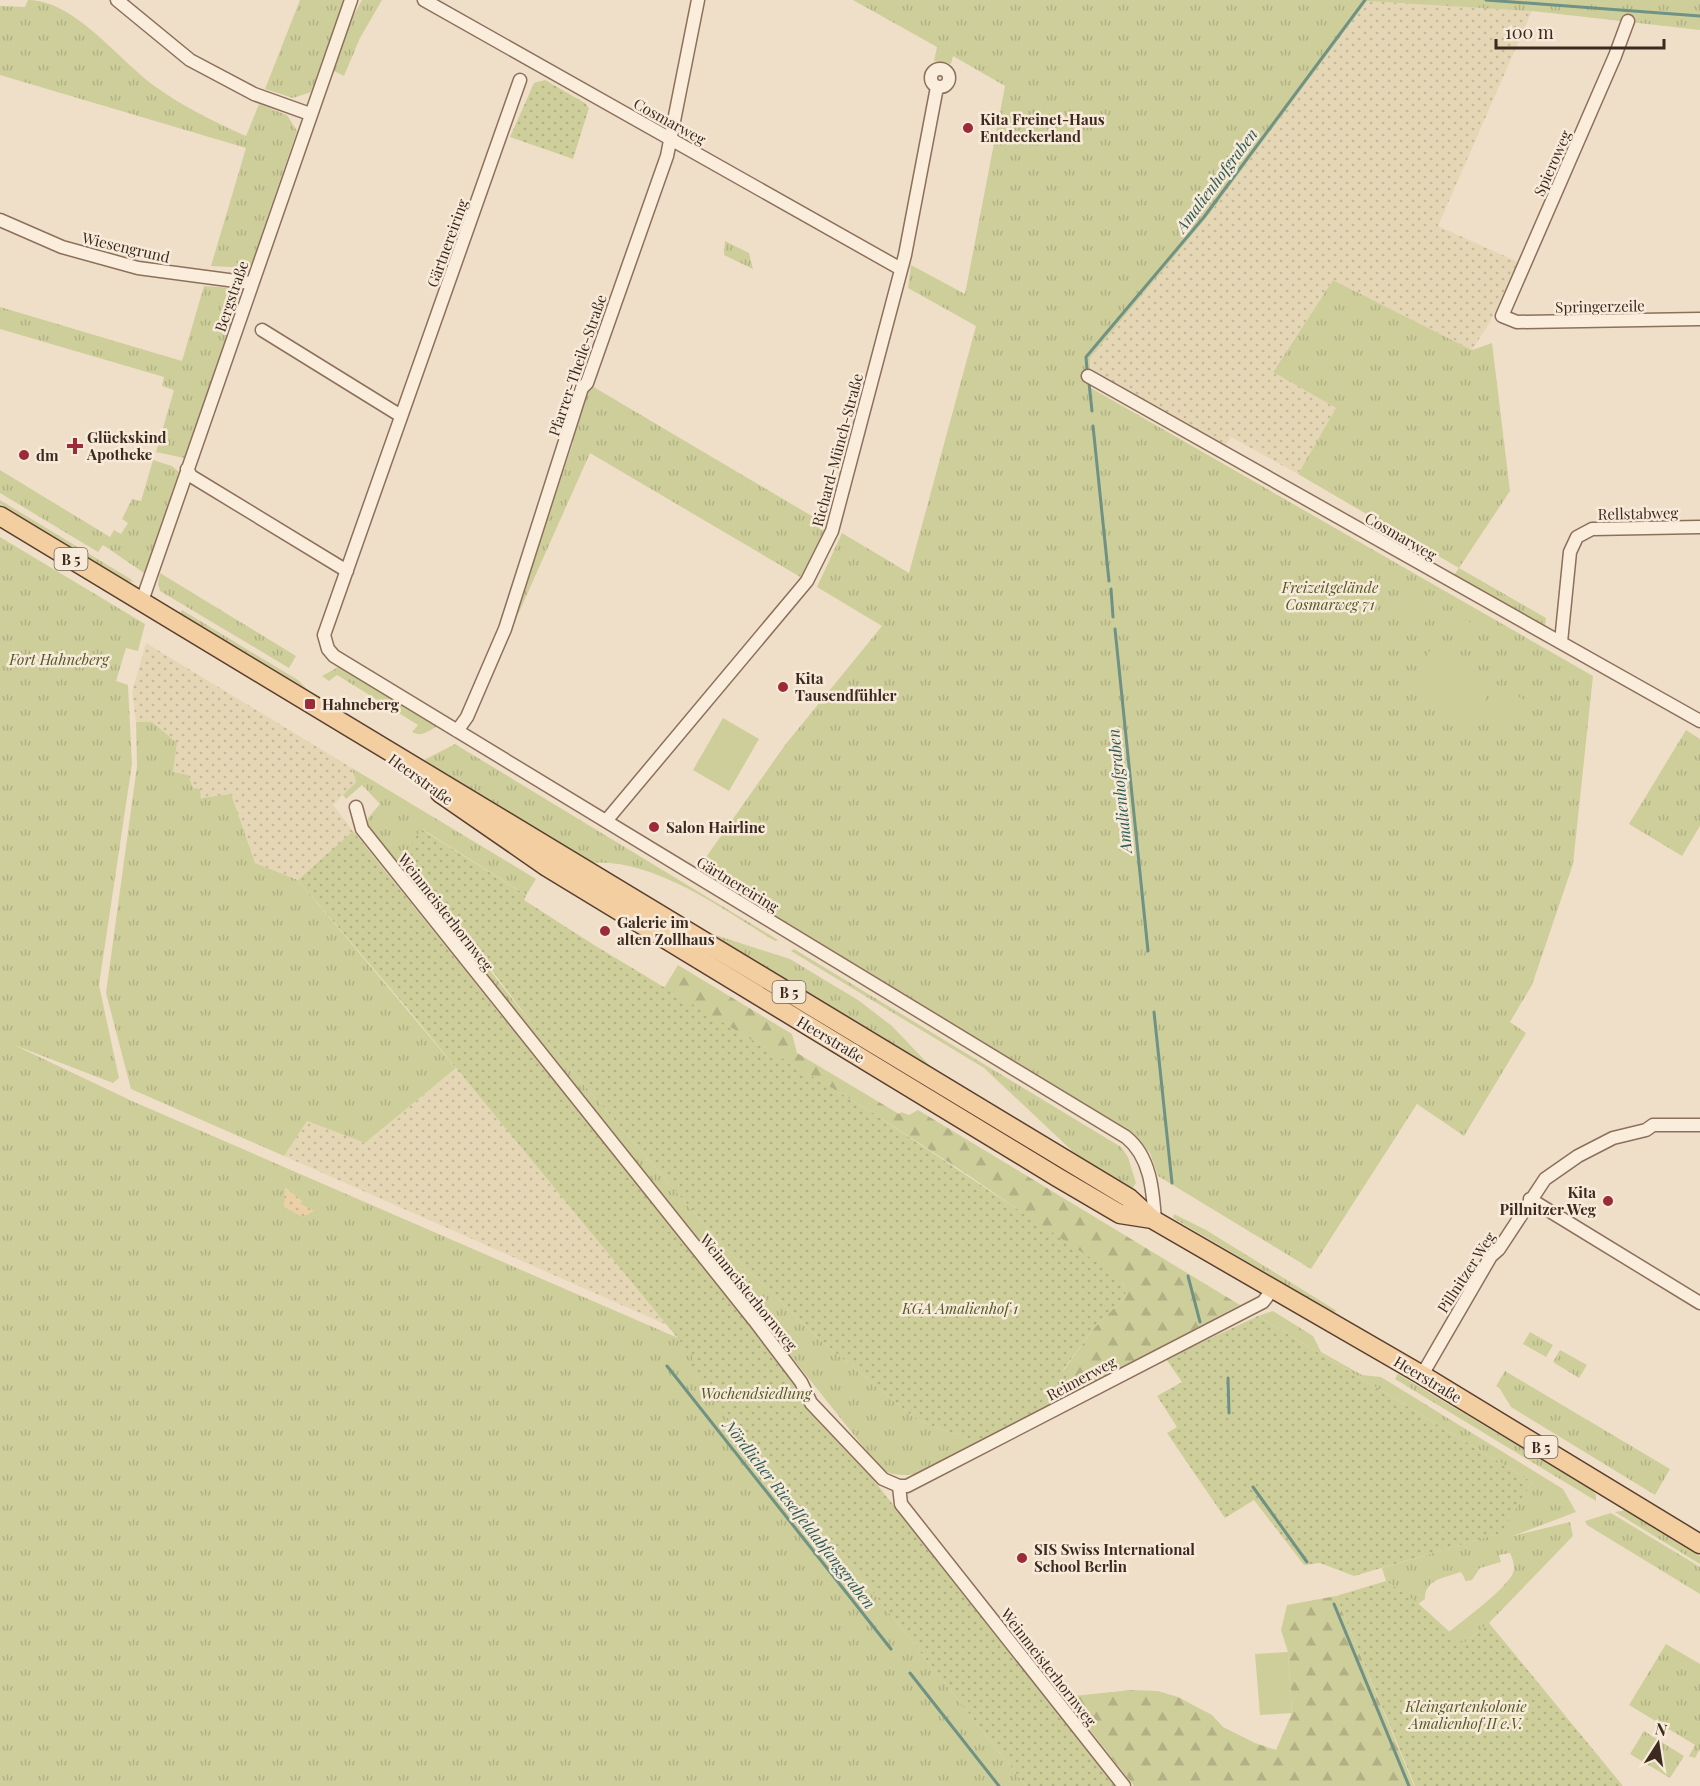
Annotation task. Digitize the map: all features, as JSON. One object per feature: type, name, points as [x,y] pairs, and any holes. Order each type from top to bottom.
[{"type":"main road","name":"Heerstraße","points":[[0,516],[1120,1193],[1154,1220],[1422,1375],[1700,1544]]},
{"type":"street","points":[[117,0],[168,45],[190,60],[254,94],[310,114]]},
{"type":"street","name":"Bergstraße","points":[[142,602],[351,0]]},
{"type":"street","name":"Cosmarweg","points":[[424,0],[901,269]]},
{"type":"street","name":"Pfarrer-Theile-Straße","points":[[457,731],[467,717],[506,629],[582,388],[591,373],[671,139],[698,0]]},
{"type":"street","name":"Spieroweg","points":[[1503,316],[1628,21]]},
{"type":"street","name":"Gärtnereiring","points":[[520,80],[324,635],[328,649],[334,656],[1126,1137],[1140,1151],[1144,1160],[1154,1194],[1154,1220]]},
{"type":"street","name":"Richard-Münch-Straße","points":[[606,822],[810,577],[832,531],[901,269],[937,87]]},
{"type":"street","name":"Wiesengrund","points":[[0,220],[62,247],[138,268],[251,283]]},
{"type":"street","name":"Springerzeile","points":[[1503,316],[1516,322],[1700,319]]},
{"type":"street","points":[[262,330],[401,416]]},
{"type":"street","name":"Cosmarweg","points":[[1089,376],[1700,721]]},
{"type":"street","points":[[187,469],[191,476],[347,572]]},
{"type":"street","name":"Rellstabweg","points":[[1561,642],[1570,552],[1577,537],[1592,529],[1700,527]]},
{"type":"street","name":"Weinmeisterhornweg","points":[[356,807],[362,829],[754,1320],[801,1382],[811,1403],[883,1479],[899,1486],[901,1504],[1124,1786]]},
{"type":"street","name":"Pillnitzer Weg","points":[[1422,1375],[1491,1256],[1499,1249],[1545,1179],[1578,1156],[1613,1138],[1646,1130],[1653,1125],[1700,1125]]},
{"type":"street","points":[[1530,1199],[1700,1304]]},
{"type":"street","name":"Reimerweg","points":[[899,1486],[907,1486],[1263,1302],[1272,1290]]},
{"type":"shaded area","points":[[1367,0],[1532,11],[1438,226],[1518,262],[1490,322],[1472,350],[1333,280],[1273,371],[1336,408],[1298,474],[1231,437],[1224,448],[1092,374],[1090,358],[1206,217]]},
{"type":"shaded area","points":[[146,643],[352,768],[356,782],[333,805],[353,831],[298,880],[255,863],[247,842],[193,788],[172,772],[152,722],[136,722],[132,692]]},
{"type":"shaded area","points":[[456,1068],[667,1325],[284,1156],[307,1121],[365,1143]]},
{"type":"green space","points":[[28,0],[63,10],[96,34],[156,87],[200,114],[246,136],[259,104],[287,115],[297,131],[250,268],[211,266],[246,148],[0,75],[0,6],[25,7]]},
{"type":"green space","points":[[300,0],[344,0],[311,92],[293,98],[265,89]]},
{"type":"green space","points":[[362,0],[382,0],[360,38],[344,76],[334,71],[352,18]]},
{"type":"green space","name":"Freizeitgelände Cosmarweg 71","points":[[853,0],[1700,0],[1700,30],[1532,11],[1367,1],[1207,217],[1090,358],[1091,388],[1593,676],[1573,864],[1532,985],[1510,1022],[1526,1033],[1464,1136],[1417,1104],[1311,1269],[1158,1176],[1150,1153],[1131,1133],[697,870],[785,745],[882,626],[817,587],[842,533],[909,573],[976,326],[908,288],[911,265],[965,294],[1005,86],[953,56],[951,64],[934,61],[937,47]]},
{"type":"green space","points":[[545,80],[585,103],[589,108],[573,159],[510,137],[534,83]]},
{"type":"green space","points":[[725,241],[749,253],[753,269],[724,255]]},
{"type":"green space","points":[[1333,280],[1472,350],[1492,343],[1510,491],[1459,568],[1298,474],[1336,408],[1273,372]]},
{"type":"green space","points":[[204,286],[232,288],[236,293],[238,304],[184,458],[156,452],[174,390],[162,386],[164,377],[0,329],[0,307],[182,361]]},
{"type":"green space","points":[[592,386],[827,525],[829,529],[802,578],[590,453],[504,646],[573,443],[570,438],[588,388]]},
{"type":"green space","points":[[153,460],[172,466],[179,472],[144,573],[103,545],[98,552],[0,493],[0,470],[110,537],[114,530],[121,534],[128,523],[122,519],[132,499],[141,501]]},
{"type":"green space","points":[[0,500],[134,582],[127,581],[0,504]]},
{"type":"green space","name":"Fort Hahneberg","points":[[0,537],[145,624],[138,651],[126,648],[116,681],[128,685],[132,764],[99,985],[119,1078],[113,1083],[14,1045],[132,1101],[678,1338],[694,1357],[726,1416],[774,1467],[1026,1786],[0,1786]]},
{"type":"green space","points":[[1459,568],[1546,618],[1545,626],[1452,578]]},
{"type":"green space","points":[[160,573],[296,656],[289,668],[160,591],[158,584]]},
{"type":"green space","points":[[1407,585],[1437,602],[1424,624],[1395,608]]},
{"type":"green space","points":[[182,610],[298,680],[307,689],[180,613]]},
{"type":"green space","points":[[1451,611],[1475,625],[1467,637],[1444,623]]},
{"type":"green space","points":[[1432,647],[1495,682],[1471,724],[1409,690]]},
{"type":"green space","points":[[340,666],[436,724],[436,727],[421,734],[412,732],[418,725],[337,675],[329,681],[322,676]]},
{"type":"green space","points":[[1496,684],[1526,701],[1511,728],[1481,712]]},
{"type":"green space","points":[[723,718],[759,739],[729,791],[693,770]]},
{"type":"green space","points":[[136,722],[152,722],[177,743],[173,772],[188,775],[193,788],[200,789],[201,798],[231,794],[255,863],[298,880],[456,1068],[365,1143],[307,1121],[284,1156],[131,1089],[106,993],[137,766]]},
{"type":"green space","points":[[1686,730],[1700,739],[1700,826],[1682,856],[1629,824]]},
{"type":"green space","points":[[455,744],[778,940],[775,941],[710,901],[662,877],[613,863],[588,863],[424,760]]},
{"type":"green space","points":[[352,768],[536,879],[526,895],[422,829],[444,905],[474,950],[535,1028],[724,1247],[820,1340],[917,1420],[979,1443],[944,1463],[918,1473],[893,1474],[881,1469],[368,826],[368,818],[380,804],[362,785],[346,799],[343,795],[356,782]]},
{"type":"green space","name":"KGA Amalienhof 1","points":[[421,829],[526,895],[524,900],[594,945],[870,1111],[1113,1273],[1123,1283],[1126,1296],[1095,1327],[1063,1370],[1076,1391],[979,1443],[917,1420],[820,1340],[724,1247],[535,1028],[405,854]]},
{"type":"green space","name":"Wochendsiedlung","points":[[353,831],[857,1459],[1115,1786],[1026,1786],[774,1467],[726,1416],[690,1365],[693,1357],[407,1008],[298,880]]},
{"type":"green space","points":[[610,874],[709,933],[790,959],[858,1000],[892,1026],[932,1068]]},
{"type":"green space","points":[[794,949],[1121,1147],[1128,1157],[1136,1183],[1130,1192],[1084,1162],[984,1068],[791,951]]},
{"type":"green space","points":[[678,965],[792,1034],[797,1053],[899,1114],[901,1112],[909,1115],[918,1110],[1240,1305],[1076,1391],[1063,1371],[1095,1327],[1126,1296],[1123,1283],[971,1177],[870,1111],[664,988]]},
{"type":"green space","points":[[1174,1214],[1206,1230],[1337,1311],[1333,1312],[1173,1218]]},
{"type":"green space","points":[[1273,1311],[1313,1336],[1321,1352],[1362,1375],[1381,1377],[1563,1489],[1576,1512],[1513,1536],[1570,1522],[1573,1536],[1489,1623],[1463,1644],[1449,1632],[1507,1582],[1514,1570],[1510,1553],[1499,1555],[1501,1562],[1480,1568],[1472,1580],[1466,1581],[1461,1572],[1437,1580],[1428,1587],[1425,1599],[1418,1604],[1386,1581],[1382,1568],[1500,1533],[1532,1482],[1258,1316]]},
{"type":"green space","points":[[1258,1316],[1532,1482],[1501,1533],[1354,1576],[1320,1563],[1304,1565],[1254,1500],[1225,1518],[1167,1433],[1177,1427],[1157,1396],[1182,1382],[1166,1359]]},
{"type":"green space","points":[[1530,1332],[1553,1345],[1546,1357],[1523,1344]]},
{"type":"green space","points":[[1560,1350],[1587,1365],[1579,1378],[1553,1362]]},
{"type":"green space","points":[[1505,1371],[1670,1469],[1655,1495],[1511,1407],[1496,1386]]},
{"type":"green space","points":[[1398,1374],[1592,1490],[1596,1495],[1596,1501],[1395,1379]]},
{"type":"green space","points":[[1627,1510],[1700,1556],[1700,1564],[1615,1512]]},
{"type":"green space","points":[[1611,1513],[1700,1567],[1700,1594],[1587,1525],[1585,1521]]},
{"type":"green space","name":"Kleingartenkolonie Amalienhof II e.V.","points":[[1386,1581],[1419,1604],[1463,1644],[1489,1623],[1623,1786],[1415,1786],[1336,1596]]},
{"type":"green space","points":[[1336,1596],[1414,1786],[1134,1786],[1064,1697],[1131,1690],[1158,1691],[1178,1697],[1212,1715],[1223,1727],[1255,1743],[1276,1750],[1292,1713],[1288,1652],[1281,1630],[1287,1605]]},
{"type":"green space","points":[[1666,1644],[1700,1664],[1700,1749],[1695,1758],[1689,1756],[1695,1745],[1629,1705]]},
{"type":"green space","points":[[1288,1652],[1292,1713],[1260,1715],[1255,1654]]},
{"type":"green space","points":[[1644,1731],[1684,1756],[1670,1778],[1630,1754]]},
{"type":"sand","points":[[285,1187],[302,1201],[303,1205],[314,1211],[303,1217],[284,1207]]},
{"type":"waterway","name":"Amalienhofgraben","points":[[1087,370],[1086,357],[1204,217],[1365,0]]},
{"type":"waterway","points":[[1486,0],[1700,16]]},
{"type":"waterway","name":"Amalienhofgraben","points":[[1089,383],[1092,411]]},
{"type":"waterway","name":"Amalienhofgraben","points":[[1093,426],[1109,581]]},
{"type":"waterway","name":"Amalienhofgraben","points":[[1111,589],[1113,617]]},
{"type":"waterway","name":"Amalienhofgraben","points":[[1115,629],[1148,951]]},
{"type":"waterway","name":"Amalienhofgraben","points":[[1154,1012],[1172,1183]]},
{"type":"waterway","name":"Amalienhofgraben","points":[[1188,1276],[1200,1322]]},
{"type":"waterway","name":"Nördlicher Rieselfeldabfanggraben","points":[[667,1366],[891,1649]]},
{"type":"waterway","name":"Amalienhofgraben","points":[[1228,1378],[1229,1413]]},
{"type":"waterway","name":"Amalienhofgraben","points":[[1253,1487],[1307,1562]]},
{"type":"waterway","name":"Amalienhofgraben","points":[[1334,1604],[1409,1786]]},
{"type":"waterway","name":"Nördlicher Rieselfeldabfanggraben","points":[[910,1673],[999,1786]]},
{"type":"place","name":"Kita Freinet-Haus Entdeckerland","points":[[968,128]]},
{"type":"place","name":"Glückskind Apotheke","points":[[75,446]]},
{"type":"place","name":"dm","points":[[24,455]]},
{"type":"place","name":"Kita Tausendfühler","points":[[783,687]]},
{"type":"place","name":"Hahneberg","points":[[310,704]]},
{"type":"place","name":"Salon Hairline","points":[[654,827]]},
{"type":"place","name":"Galerie im alten Zollhaus","points":[[605,931]]},
{"type":"place","name":"Kita Pillnitzer Weg","points":[[1608,1201]]},
{"type":"place","name":"SIS Swiss International School Berlin","points":[[1022,1558]]}]
